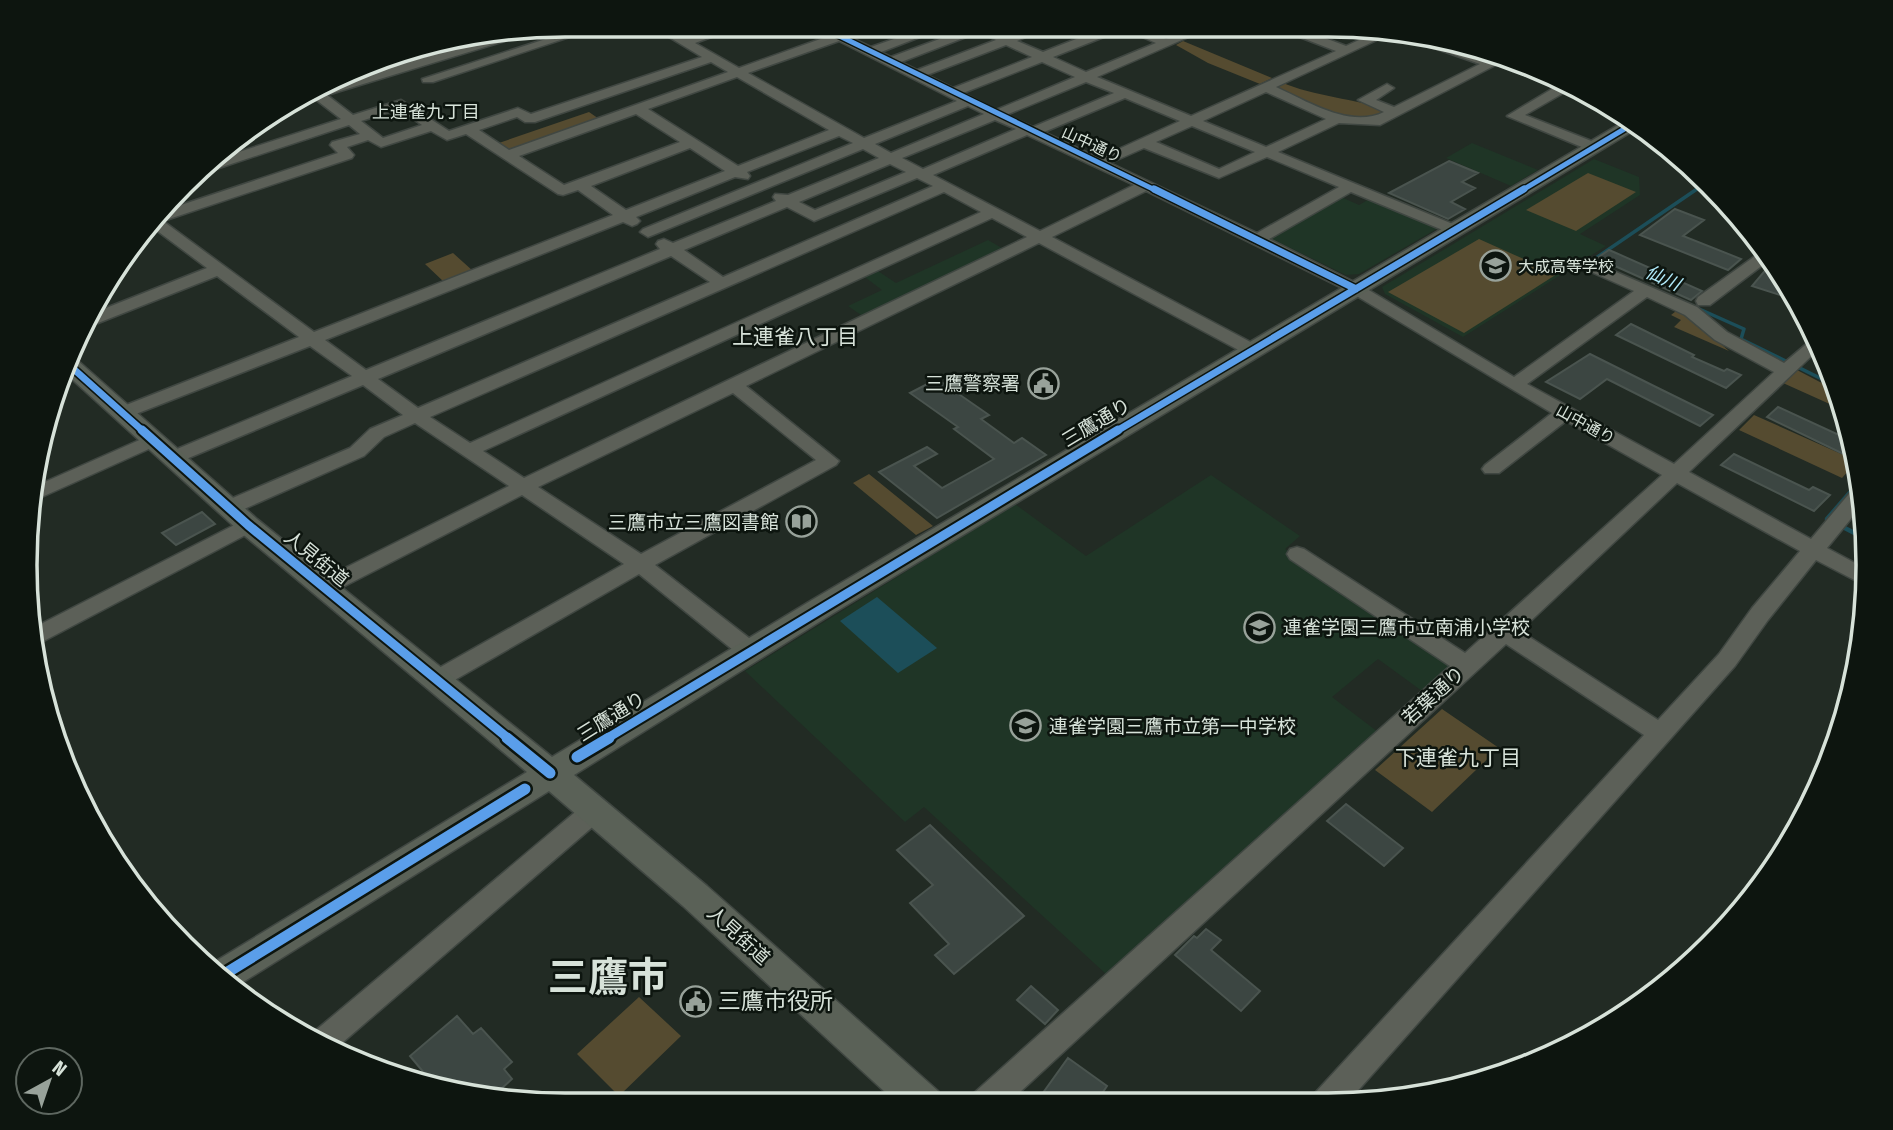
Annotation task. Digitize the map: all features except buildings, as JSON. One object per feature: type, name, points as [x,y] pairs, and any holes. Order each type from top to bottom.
[{"type":"main road","name":"三鷹通り","points":[[228,972],[746,653],[1625,129]]},
{"type":"main road","name":"人見街道","points":[[74,370],[248,525],[438,678],[695,896],[913,1093]]},
{"type":"street","points":[[428,79],[559,37]]},
{"type":"street","points":[[677,37],[865,145],[1252,350]]},
{"type":"street","points":[[686,42],[701,37]]},
{"type":"street","points":[[507,155],[837,37]]},
{"type":"street","name":"山中通り","points":[[842,37],[968,102],[1031,130],[1356,289],[1515,385],[1856,573]]},
{"type":"street","points":[[870,52],[912,37]]},
{"type":"street","points":[[890,62],[952,37]]},
{"type":"street","points":[[999,37],[1086,77],[1270,151],[1455,230]]},
{"type":"street","points":[[917,75],[1016,37]]},
{"type":"street","points":[[953,93],[1094,37]]},
{"type":"street","points":[[1152,37],[1166,43]]},
{"type":"street","points":[[42,492],[367,377],[1181,37]]},
{"type":"street","points":[[1317,37],[1345,50]]},
{"type":"street","points":[[1099,163],[1371,39]]},
{"type":"street","points":[[340,87],[485,43]]},
{"type":"street","points":[[421,57],[426,61]]},
{"type":"street","points":[[225,161],[401,104],[447,136],[518,112],[530,119],[712,58]]},
{"type":"street","points":[[1481,60],[1490,63]]},
{"type":"street","points":[[1265,87],[1337,119],[1375,122],[1490,63]]},
{"type":"street","points":[[1387,88],[1365,100],[1395,112]]},
{"type":"street","points":[[1559,90],[1514,116],[1594,147]]},
{"type":"street","points":[[638,108],[762,187],[814,216],[1126,93]]},
{"type":"street","points":[[319,98],[381,143],[433,126]]},
{"type":"street","points":[[648,232],[968,102]]},
{"type":"street","points":[[1145,143],[1219,174],[1337,119]]},
{"type":"street","points":[[468,129],[564,191],[691,143]]},
{"type":"street","points":[[123,413],[840,131]]},
{"type":"street","points":[[172,213],[347,155],[337,145],[370,135]]},
{"type":"street","points":[[240,148],[247,154]]},
{"type":"street","points":[[580,185],[723,284]]},
{"type":"street","points":[[228,508],[357,452],[377,433],[945,186]]},
{"type":"street","points":[[326,587],[525,486],[1147,186]]},
{"type":"street","points":[[1257,239],[1352,186]]},
{"type":"street","points":[[470,450],[993,212]]},
{"type":"street","points":[[161,225],[418,417],[639,564],[741,644],[746,653]]},
{"type":"street","points":[[1704,301],[1759,260]]},
{"type":"street","points":[[1586,264],[1691,311],[1721,336],[1790,367]]},
{"type":"street","points":[[99,316],[220,269]]},
{"type":"street","points":[[1515,385],[1646,290]]},
{"type":"street","name":"若葉通り","points":[[997,1093],[1678,474],[1810,349]]},
{"type":"street","points":[[438,678],[639,564],[830,461],[734,385]]},
{"type":"street","points":[[1492,470],[1565,412]]},
{"type":"street","points":[[1336,1093],[1727,660],[1760,614],[1853,503]]},
{"type":"street","points":[[41,633],[248,525]]},
{"type":"street","points":[[1297,554],[1466,665]]},
{"type":"street","points":[[1505,632],[1659,733]]},
{"type":"street","points":[[327,1037],[595,810]]},
{"type":"shaded area","points":[[1183,41],[1272,78],[1260,84],[1208,63],[1176,45]]},
{"type":"shaded area","points":[[1281,82],[1390,111],[1374,117],[1359,118],[1328,113],[1269,87]]},
{"type":"shaded area","points":[[589,112],[602,121],[507,155],[493,145]]},
{"type":"shaded area","points":[[1472,143],[1538,170],[1511,186],[1446,158]]},
{"type":"shaded area","name":"大成高等学校","points":[[1594,159],[1639,177],[1640,195],[1580,234],[1606,246],[1463,337],[1385,294],[1382,287]]},
{"type":"shaded area","points":[[1588,173],[1636,192],[1576,231],[1526,210]]},
{"type":"shaded area","points":[[1341,197],[1359,205],[1373,197],[1440,227],[1359,274],[1346,275],[1270,238]]},
{"type":"shaded area","points":[[1479,239],[1557,274],[1464,333],[1388,292]]},
{"type":"shaded area","points":[[988,240],[1007,251],[867,319],[848,306],[882,290],[862,275],[875,269],[896,283]]},
{"type":"shaded area","points":[[453,253],[473,271],[444,282],[425,264]]},
{"type":"shaded area","points":[[1680,308],[1729,351],[1674,327],[1681,320],[1671,315]]},
{"type":"shaded area","points":[[1797,370],[1824,384],[1831,405],[1783,383]]},
{"type":"shaded area","points":[[1754,415],[1844,455],[1848,472],[1842,478],[1739,430]]},
{"type":"shaded area","points":[[869,474],[933,526],[916,535],[853,483]]},
{"type":"shaded area","name":"連雀学園三鷹市立第一中学校","points":[[1211,475],[1300,536],[1285,549],[1455,661],[1422,691],[1378,659],[1332,697],[1378,732],[1106,974],[924,807],[905,822],[745,671],[1015,504],[1086,556]]},
{"type":"shaded area","points":[[1442,709],[1499,748],[1432,812],[1375,770]]},
{"type":"shaded area","points":[[86,788],[124,855],[91,799]]},
{"type":"shaded area","points":[[639,997],[681,1036],[622,1093],[616,1093],[577,1054]]},
{"type":"water","points":[[877,597],[937,648],[898,673],[840,621]]},
{"type":"waterway","name":"仙川","points":[[1694,191],[1698,188]]},
{"type":"waterway","name":"仙川","points":[[1609,269],[1593,260],[1697,189]]},
{"type":"waterway","name":"仙川","points":[[1697,308],[1744,329],[1741,339],[1822,379]]},
{"type":"waterway","name":"仙川","points":[[1832,521],[1827,519],[1851,491]]},
{"type":"waterway","name":"仙川","points":[[1839,525],[1855,533]]},
{"type":"cycle path","points":[[842,37],[1356,289]]},
{"type":"cycle path","points":[[577,757],[923,546],[1625,129]]},
{"type":"cycle path","points":[[74,370],[248,525],[550,773]]},
{"type":"cycle path","points":[[228,972],[525,789]]},
{"type":"place","name":"大成高等学校","points":[[1495,266]]},
{"type":"place","name":"三鷹警察署","points":[[1043,383]]},
{"type":"place","name":"三鷹市立三鷹図書館","points":[[802,522]]},
{"type":"place","name":"連雀学園三鷹市立南浦小学校","points":[[1260,627]]},
{"type":"place","name":"連雀学園三鷹市立第一中学校","points":[[1026,726]]},
{"type":"place","name":"三鷹市役所","points":[[695,1001]]},
{"type":"district","name":"上連雀九丁目","points":[[426,112]]},
{"type":"district","name":"上連雀八丁目","points":[[795,337]]},
{"type":"district","name":"下連雀九丁目","points":[[1458,758]]},
{"type":"district","name":"三鷹市","points":[[608,977]]}]
